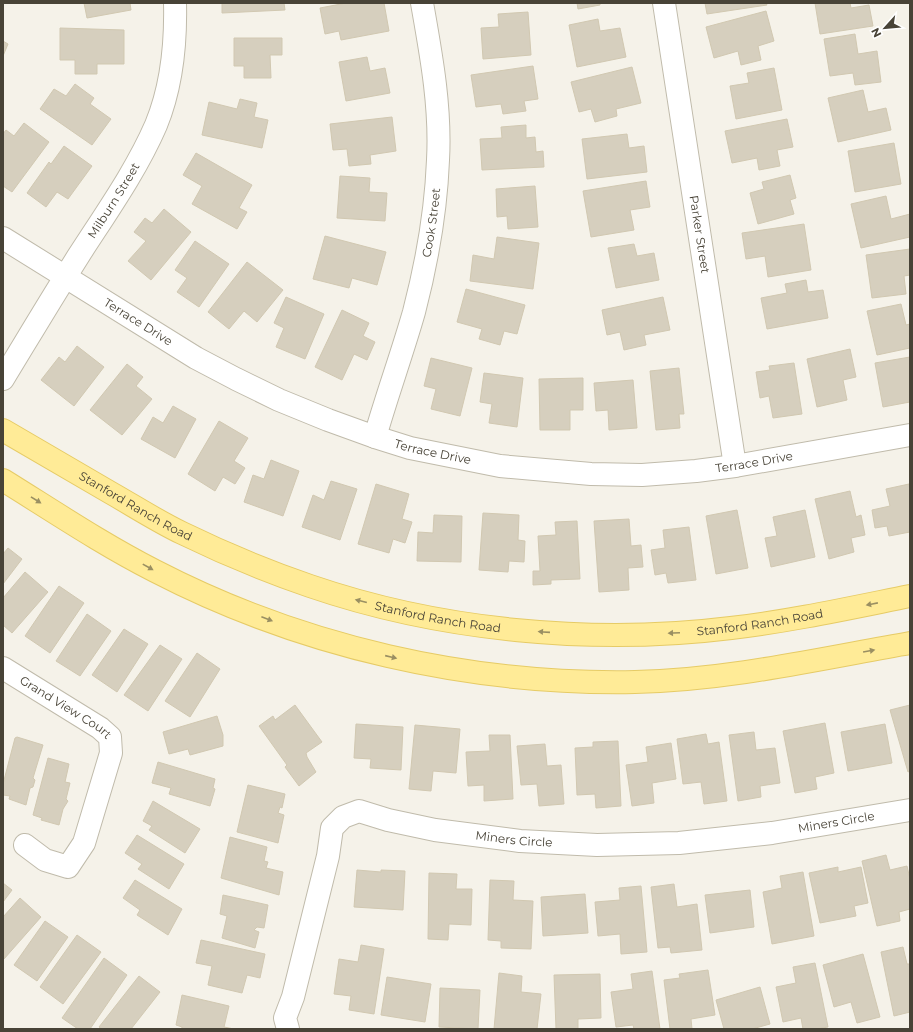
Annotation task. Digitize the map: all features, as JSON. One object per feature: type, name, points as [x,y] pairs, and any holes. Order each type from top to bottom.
[{"type":"main road","name":"Stanford Ranch Road","points":[[3,430],[133,506],[180,532],[221,551],[310,586],[364,602],[449,621],[493,628],[587,635],[683,632],[775,622],[910,596]]},
{"type":"main road","points":[[3,480],[109,545],[155,571],[201,593],[290,628],[347,646],[395,658],[439,666],[473,672],[538,679],[636,682],[735,674],[910,643]]},
{"type":"street","name":"Milburn Street","points":[[3,379],[130,174],[156,124],[163,104],[172,62],[175,41],[174,3]]},
{"type":"street","name":"Cook Street","points":[[375,437],[414,312],[430,237],[436,199],[438,122],[435,85],[422,3]]},
{"type":"street","name":"Parker Street","points":[[664,3],[735,466]]},
{"type":"street","name":"Terrace Drive","points":[[3,238],[196,358],[279,400],[328,420],[410,448],[500,466],[541,471],[642,475],[696,471],[735,466],[910,436]]},
{"type":"street","name":"Grand View Court","points":[[3,668],[100,728],[110,737],[111,753],[84,843],[68,867],[44,860],[25,845]]},
{"type":"street","name":"Miners Circle","points":[[288,1029],[285,1018],[294,997],[328,856],[332,828],[343,817],[359,811],[388,820],[435,830],[520,841],[597,845],[679,843],[772,833],[910,810]]},
{"type":"building","points":[[84,3],[130,3],[131,10],[87,18]]},
{"type":"building","points":[[222,3],[284,3],[285,10],[222,13]]},
{"type":"building","points":[[346,3],[384,3],[389,31],[341,40],[339,31],[325,34],[320,8]]},
{"type":"building","points":[[577,3],[600,3],[600,5],[578,9]]},
{"type":"building","points":[[705,3],[766,3],[767,5],[707,14]]},
{"type":"building","points":[[815,3],[850,3],[851,8],[869,5],[873,26],[820,34]]},
{"type":"building","points":[[766,11],[774,41],[758,46],[761,60],[741,65],[738,51],[714,58],[706,27]]},
{"type":"building","points":[[528,12],[531,55],[483,59],[481,28],[499,27],[498,14]]},
{"type":"building","points":[[598,19],[600,31],[620,28],[626,57],[577,67],[569,25]]},
{"type":"building","points":[[60,28],[124,30],[124,64],[97,64],[97,74],[75,74],[75,60],[60,60]]},
{"type":"building","points":[[855,34],[858,54],[877,51],[881,82],[855,85],[853,73],[830,76],[824,39]]},
{"type":"building","points":[[234,38],[282,38],[282,55],[270,55],[271,78],[244,78],[244,66],[234,66]]},
{"type":"building","points":[[3,41],[8,44],[3,56]]},
{"type":"building","points":[[367,57],[370,71],[385,68],[390,93],[346,101],[339,62]]},
{"type":"building","points":[[533,66],[538,99],[524,101],[526,111],[503,114],[501,104],[476,107],[471,75]]},
{"type":"building","points":[[632,67],[641,103],[616,109],[617,116],[595,122],[591,109],[579,112],[571,82]]},
{"type":"building","points":[[774,68],[782,110],[736,119],[730,86],[749,83],[747,73]]},
{"type":"building","points":[[75,84],[94,98],[90,104],[111,119],[92,145],[40,109],[54,89],[66,96]]},
{"type":"building","points":[[863,90],[868,112],[886,108],[891,130],[838,142],[828,98]]},
{"type":"building","points":[[240,99],[257,103],[254,117],[268,120],[262,148],[202,135],[209,102],[237,109]]},
{"type":"building","points":[[392,117],[396,151],[370,155],[371,164],[349,166],[347,149],[333,150],[330,124]]},
{"type":"building","points":[[787,119],[793,147],[777,150],[780,166],[759,170],[757,158],[732,163],[725,131]]},
{"type":"building","points":[[24,123],[49,142],[12,192],[3,186],[3,134],[6,130],[14,136]]},
{"type":"building","points":[[526,125],[526,138],[535,137],[536,152],[543,151],[544,167],[482,170],[480,139],[502,138],[501,127]]},
{"type":"building","points":[[627,134],[629,148],[644,146],[647,172],[587,179],[582,139]]},
{"type":"building","points":[[894,143],[901,184],[855,192],[848,151]]},
{"type":"building","points":[[64,146],[92,166],[68,199],[57,192],[46,207],[27,193],[49,162],[51,164]]},
{"type":"building","points":[[196,153],[252,185],[239,208],[247,212],[237,229],[192,204],[202,186],[183,175]]},
{"type":"building","points":[[790,175],[796,198],[790,200],[794,214],[758,224],[750,193],[764,189],[762,182]]},
{"type":"building","points":[[340,176],[370,178],[369,192],[387,193],[385,221],[337,218]]},
{"type":"building","points":[[646,181],[650,207],[630,210],[634,230],[591,237],[583,191]]},
{"type":"building","points":[[535,186],[538,227],[508,229],[507,216],[497,217],[496,189]]},
{"type":"building","points":[[886,196],[891,219],[910,214],[910,237],[861,248],[851,204]]},
{"type":"building","points":[[164,209],[191,232],[151,280],[128,261],[146,241],[134,232],[145,218],[152,223]]},
{"type":"building","points":[[804,224],[811,270],[768,277],[765,256],[746,259],[742,233]]},
{"type":"building","points":[[325,236],[386,252],[377,285],[352,278],[349,288],[313,279]]},
{"type":"building","points":[[497,237],[539,243],[533,289],[470,281],[473,255],[494,259]]},
{"type":"building","points":[[195,241],[229,264],[199,307],[177,292],[187,278],[175,270]]},
{"type":"building","points":[[634,244],[637,256],[654,253],[659,280],[616,288],[608,248]]},
{"type":"building","points":[[910,249],[910,275],[904,276],[906,294],[872,298],[866,255]]},
{"type":"building","points":[[247,262],[283,290],[257,322],[244,311],[229,329],[208,312]]},
{"type":"building","points":[[806,280],[808,292],[823,290],[828,318],[767,329],[761,298],[787,293],[785,284]]},
{"type":"building","points":[[466,289],[525,305],[517,334],[504,331],[500,345],[479,339],[482,329],[457,322]]},
{"type":"building","points":[[286,297],[324,314],[305,359],[276,347],[284,328],[274,323]]},
{"type":"building","points":[[663,297],[670,330],[644,335],[646,345],[624,350],[620,332],[607,335],[602,310]]},
{"type":"building","points":[[901,304],[906,325],[910,324],[910,348],[877,355],[867,311]]},
{"type":"building","points":[[342,310],[369,323],[363,336],[375,342],[367,360],[354,354],[342,380],[315,367]]},
{"type":"building","points":[[77,346],[104,367],[74,406],[41,380],[59,357],[65,362]]},
{"type":"building","points":[[850,349],[856,377],[843,380],[847,400],[817,407],[807,359]]},
{"type":"building","points":[[910,357],[910,402],[883,407],[875,363]]},
{"type":"building","points":[[431,358],[472,368],[460,416],[431,409],[436,389],[424,386]]},
{"type":"building","points":[[794,363],[802,414],[773,418],[769,396],[760,398],[756,372],[770,370],[769,366]]},
{"type":"building","points":[[127,364],[143,377],[136,386],[152,399],[122,435],[90,410]]},
{"type":"building","points":[[679,368],[684,414],[679,414],[680,428],[656,430],[650,371]]},
{"type":"building","points":[[484,373],[523,378],[517,427],[489,423],[492,404],[480,402]]},
{"type":"building","points":[[583,378],[583,410],[570,410],[570,430],[540,430],[539,379]]},
{"type":"building","points":[[633,380],[637,428],[609,430],[608,410],[596,411],[594,383]]},
{"type":"building","points":[[173,406],[196,419],[175,458],[141,439],[153,417],[163,423]]},
{"type":"building","points":[[219,421],[248,438],[234,461],[245,468],[235,484],[223,477],[215,491],[188,474]]},
{"type":"building","points":[[271,460],[299,471],[283,516],[244,502],[253,475],[264,479]]},
{"type":"building","points":[[331,481],[357,489],[340,540],[302,527],[313,495],[324,500]]},
{"type":"building","points":[[376,484],[409,494],[402,519],[412,522],[405,543],[393,539],[389,553],[358,544]]},
{"type":"building","points":[[909,484],[910,532],[889,536],[887,526],[875,528],[872,510],[890,506],[886,489]]},
{"type":"building","points":[[850,491],[856,517],[861,515],[865,535],[851,538],[854,552],[829,559],[815,499]]},
{"type":"building","points":[[737,510],[748,568],[716,574],[706,516]]},
{"type":"building","points":[[805,510],[815,557],[771,567],[765,538],[777,536],[773,517]]},
{"type":"building","points":[[483,513],[519,515],[518,540],[525,541],[524,562],[509,561],[508,572],[479,570]]},
{"type":"building","points":[[434,515],[462,516],[461,562],[417,561],[418,532],[433,533]]},
{"type":"building","points":[[629,519],[631,546],[641,545],[643,567],[628,568],[629,590],[599,592],[594,521]]},
{"type":"building","points":[[577,521],[580,579],[551,580],[551,584],[533,585],[533,571],[540,571],[538,536],[556,535],[555,522]]},
{"type":"building","points":[[689,527],[696,580],[668,583],[666,573],[655,575],[651,550],[665,548],[663,530]]},
{"type":"building","points":[[8,548],[22,559],[3,584],[3,554]]},
{"type":"building","points":[[25,572],[48,592],[12,633],[3,625],[3,598]]},
{"type":"building","points":[[59,586],[84,603],[50,653],[25,636]]},
{"type":"building","points":[[87,614],[111,631],[80,676],[56,661]]},
{"type":"building","points":[[124,629],[148,644],[117,692],[92,675]]},
{"type":"building","points":[[160,645],[182,659],[148,711],[124,695]]},
{"type":"building","points":[[197,653],[220,669],[190,717],[165,701]]},
{"type":"building","points":[[295,705],[322,742],[306,753],[316,772],[299,786],[285,767],[287,765],[259,726],[273,716],[275,720]]},
{"type":"building","points":[[910,705],[910,771],[908,772],[890,710]]},
{"type":"building","points":[[217,716],[223,735],[223,746],[190,755],[188,749],[169,754],[163,732]]},
{"type":"building","points":[[825,723],[834,773],[815,777],[817,789],[795,793],[783,731]]},
{"type":"building","points":[[356,724],[403,727],[401,770],[370,768],[371,759],[354,758]]},
{"type":"building","points":[[885,724],[892,763],[848,771],[841,732]]},
{"type":"building","points":[[415,725],[460,729],[456,773],[433,771],[431,791],[409,789]]},
{"type":"building","points":[[754,732],[756,750],[775,748],[780,783],[760,786],[761,797],[738,801],[729,735]]},
{"type":"building","points":[[706,734],[708,744],[719,742],[727,801],[704,804],[701,782],[683,784],[677,739]]},
{"type":"building","points":[[489,735],[510,735],[513,799],[484,801],[484,785],[468,786],[466,752],[490,751]]},
{"type":"building","points":[[17,737],[43,745],[33,778],[35,780],[33,787],[30,788],[26,805],[9,799],[10,796],[3,795],[3,784],[15,738]]},
{"type":"building","points":[[618,741],[621,806],[596,808],[595,794],[577,795],[575,748],[593,747],[593,742]]},
{"type":"building","points":[[671,743],[676,779],[652,783],[654,803],[632,806],[626,765],[648,762],[646,747]]},
{"type":"building","points":[[545,744],[547,766],[561,765],[564,804],[539,806],[537,784],[521,785],[517,746]]},
{"type":"building","points":[[48,758],[69,764],[65,782],[70,783],[66,799],[68,801],[63,809],[59,825],[41,820],[42,818],[33,815]]},
{"type":"building","points":[[158,762],[215,779],[213,788],[215,789],[210,806],[169,794],[171,788],[152,783]]},
{"type":"building","points":[[248,785],[285,794],[282,808],[280,807],[278,813],[284,815],[278,843],[237,832]]},
{"type":"building","points":[[153,801],[200,829],[185,853],[149,830],[152,826],[143,821]]},
{"type":"building","points":[[137,835],[184,864],[169,889],[138,869],[142,864],[125,853]]},
{"type":"building","points":[[230,837],[267,847],[264,861],[268,862],[266,868],[283,872],[279,895],[221,878]]},
{"type":"building","points":[[886,855],[890,870],[907,866],[910,879],[910,909],[899,912],[900,921],[877,926],[862,861]]},
{"type":"building","points":[[838,867],[838,872],[861,867],[868,903],[854,906],[856,916],[820,923],[809,873]]},
{"type":"building","points":[[357,870],[381,872],[381,870],[405,871],[403,910],[354,907]]},
{"type":"building","points":[[803,872],[814,936],[772,944],[763,892],[782,888],[780,876]]},
{"type":"building","points":[[429,873],[457,874],[456,889],[472,889],[471,925],[449,924],[448,940],[428,939]]},
{"type":"building","points":[[135,880],[182,909],[168,935],[137,915],[140,910],[123,898]]},
{"type":"building","points":[[490,880],[514,881],[513,900],[533,901],[531,949],[501,948],[501,941],[488,940]]},
{"type":"building","points":[[3,883],[12,890],[3,902]]},
{"type":"building","points":[[674,884],[677,907],[697,904],[702,950],[671,953],[670,947],[658,948],[651,887]]},
{"type":"building","points":[[641,886],[647,952],[621,954],[620,934],[598,936],[595,902],[620,900],[619,888]]},
{"type":"building","points":[[750,890],[754,927],[710,933],[705,895]]},
{"type":"building","points":[[585,894],[588,933],[543,936],[541,897]]},
{"type":"building","points":[[223,895],[268,905],[264,928],[257,927],[254,930],[259,932],[255,948],[222,938],[227,916],[220,914]]},
{"type":"building","points":[[20,898],[41,917],[4,959],[3,917]]},
{"type":"building","points":[[45,921],[68,937],[37,981],[14,965]]},
{"type":"building","points":[[77,935],[101,952],[63,1004],[40,987]]},
{"type":"building","points":[[201,940],[265,954],[260,978],[247,975],[242,993],[208,985],[212,966],[196,963]]},
{"type":"building","points":[[361,945],[384,949],[374,1014],[349,1010],[351,996],[334,994],[339,959],[358,962]]},
{"type":"building","points":[[903,947],[907,964],[910,964],[910,1012],[894,1016],[881,952]]},
{"type":"building","points":[[863,954],[880,1017],[857,1023],[851,1002],[834,1007],[823,965]]},
{"type":"building","points":[[104,958],[127,975],[90,1029],[78,1029],[62,1018]]},
{"type":"building","points":[[815,963],[828,1027],[803,1029],[801,1018],[783,1022],[776,987],[796,983],[793,967]]},
{"type":"building","points":[[708,970],[715,1015],[691,1019],[692,1029],[670,1029],[664,980],[680,978],[679,974]]},
{"type":"building","points":[[652,971],[660,1029],[634,1029],[633,1025],[616,1027],[611,992],[633,989],[631,974]]},
{"type":"building","points":[[499,973],[522,976],[521,992],[541,994],[537,1029],[494,1029]]},
{"type":"building","points":[[600,974],[601,1018],[578,1019],[578,1029],[556,1029],[554,975]]},
{"type":"building","points":[[139,976],[160,992],[131,1029],[102,1029],[99,1027]]},
{"type":"building","points":[[387,977],[431,984],[425,1022],[381,1015]]},
{"type":"building","points":[[760,987],[770,1024],[752,1029],[724,1029],[716,1000]]},
{"type":"building","points":[[440,988],[480,990],[478,1029],[439,1027]]},
{"type":"building","points":[[182,995],[229,1006],[224,1027],[234,1029],[182,1029],[182,1027],[176,1025]]}]
